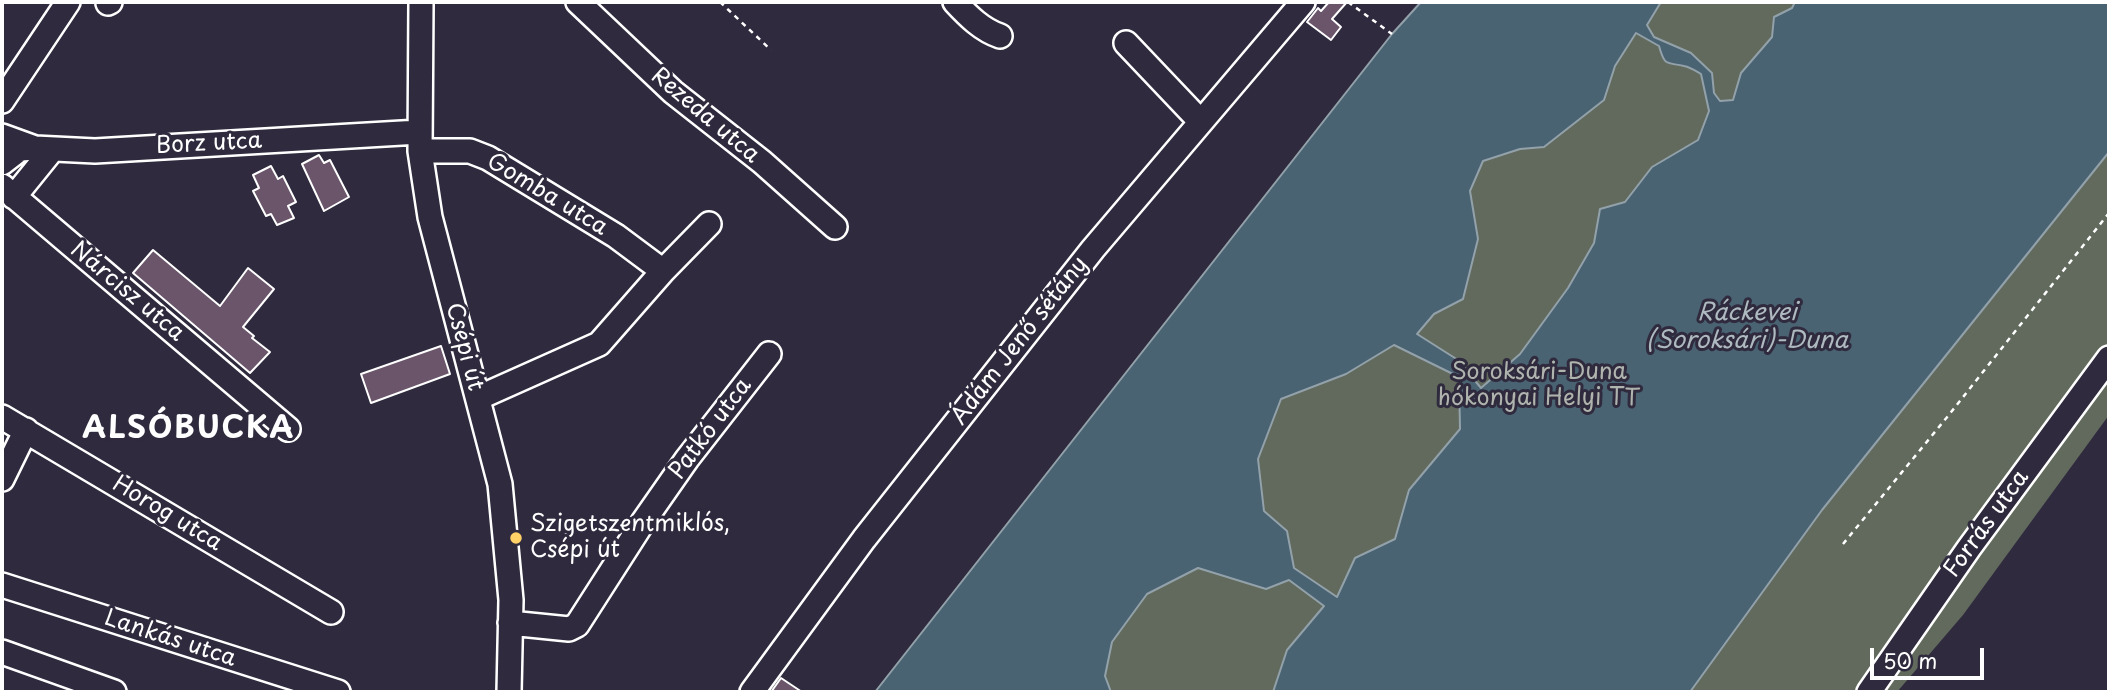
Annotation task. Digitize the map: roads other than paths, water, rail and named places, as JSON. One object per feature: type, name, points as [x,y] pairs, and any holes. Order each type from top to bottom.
[{"type":"street","points":[[2,101],[68,2]]},
{"type":"street","name":"Csépi út","points":[[421,2],[419,142],[430,217],[500,484],[509,570],[509,692]]},
{"type":"street","name":"Rezeda utca","points":[[578,2],[673,92],[762,162],[835,227]]},
{"type":"street","points":[[955,2],[990,33],[1000,36]]},
{"type":"street","name":"Ádám Jenő sétány","points":[[752,692],[864,539],[1093,249],[1303,2]]},
{"type":"street","points":[[1126,43],[1201,122]]},
{"type":"street","name":"Borz utca","points":[[2,136],[44,149],[95,151],[419,142]]},
{"type":"street","name":"Gomba utca","points":[[419,142],[470,151],[488,158],[605,229],[663,271]]},
{"type":"street","points":[[2,163],[20,149],[44,149]]},
{"type":"street","points":[[8,191],[44,149]]},
{"type":"street","name":"Nárcisz utca","points":[[8,191],[256,393],[288,429]]},
{"type":"street","points":[[478,398],[598,344],[709,224]]},
{"type":"street","name":"Patkó utca","points":[[510,623],[569,629],[577,625],[672,480],[769,354]]},
{"type":"street","name":"Forrás utca","points":[[1869,692],[1969,548],[2109,358]]},
{"type":"street","name":"Horog utca","points":[[2,417],[331,612]]},
{"type":"street","points":[[2,479],[26,430]]},
{"type":"street","name":"Lankás utca","points":[[2,585],[338,692]]},
{"type":"street","points":[[2,652],[114,692]]},
{"type":"water","name":"Ráckevei (Soroksári)-Duna","points":[[1421,2],[1661,2],[1647,25],[1654,37],[1691,53],[1712,73],[1714,93],[1720,101],[1733,100],[1741,73],[1772,37],[1774,17],[1792,8],[1795,2],[2109,2],[2109,152],[1822,510],[1690,692],[1273,692],[1287,650],[1324,606],[1289,580],[1266,589],[1198,568],[1147,594],[1112,642],[1105,676],[1111,692],[875,692],[1392,34]],"holes":[[[1636,33],[1659,46],[1667,62],[1688,67],[1701,74],[1709,111],[1698,140],[1652,167],[1625,202],[1600,209],[1594,243],[1568,288],[1520,354],[1481,388],[1458,360],[1417,334],[1434,314],[1463,299],[1478,239],[1470,191],[1483,161],[1520,149],[1544,147],[1604,100],[1615,66]],[[1394,345],[1459,377],[1460,429],[1409,490],[1395,539],[1355,558],[1337,597],[1294,568],[1287,531],[1264,511],[1258,459],[1281,399],[1346,374]]]},
{"type":"place","name":"Szigetszentmiklós, Csépi út","points":[[516,538]]},
{"type":"district","name":"ALSÓBUCKA","points":[[189,430]]},
{"type":"park label","name":"Soroksári-Duna hókonyai Helyi TT","points":[[1539,386]]}]
